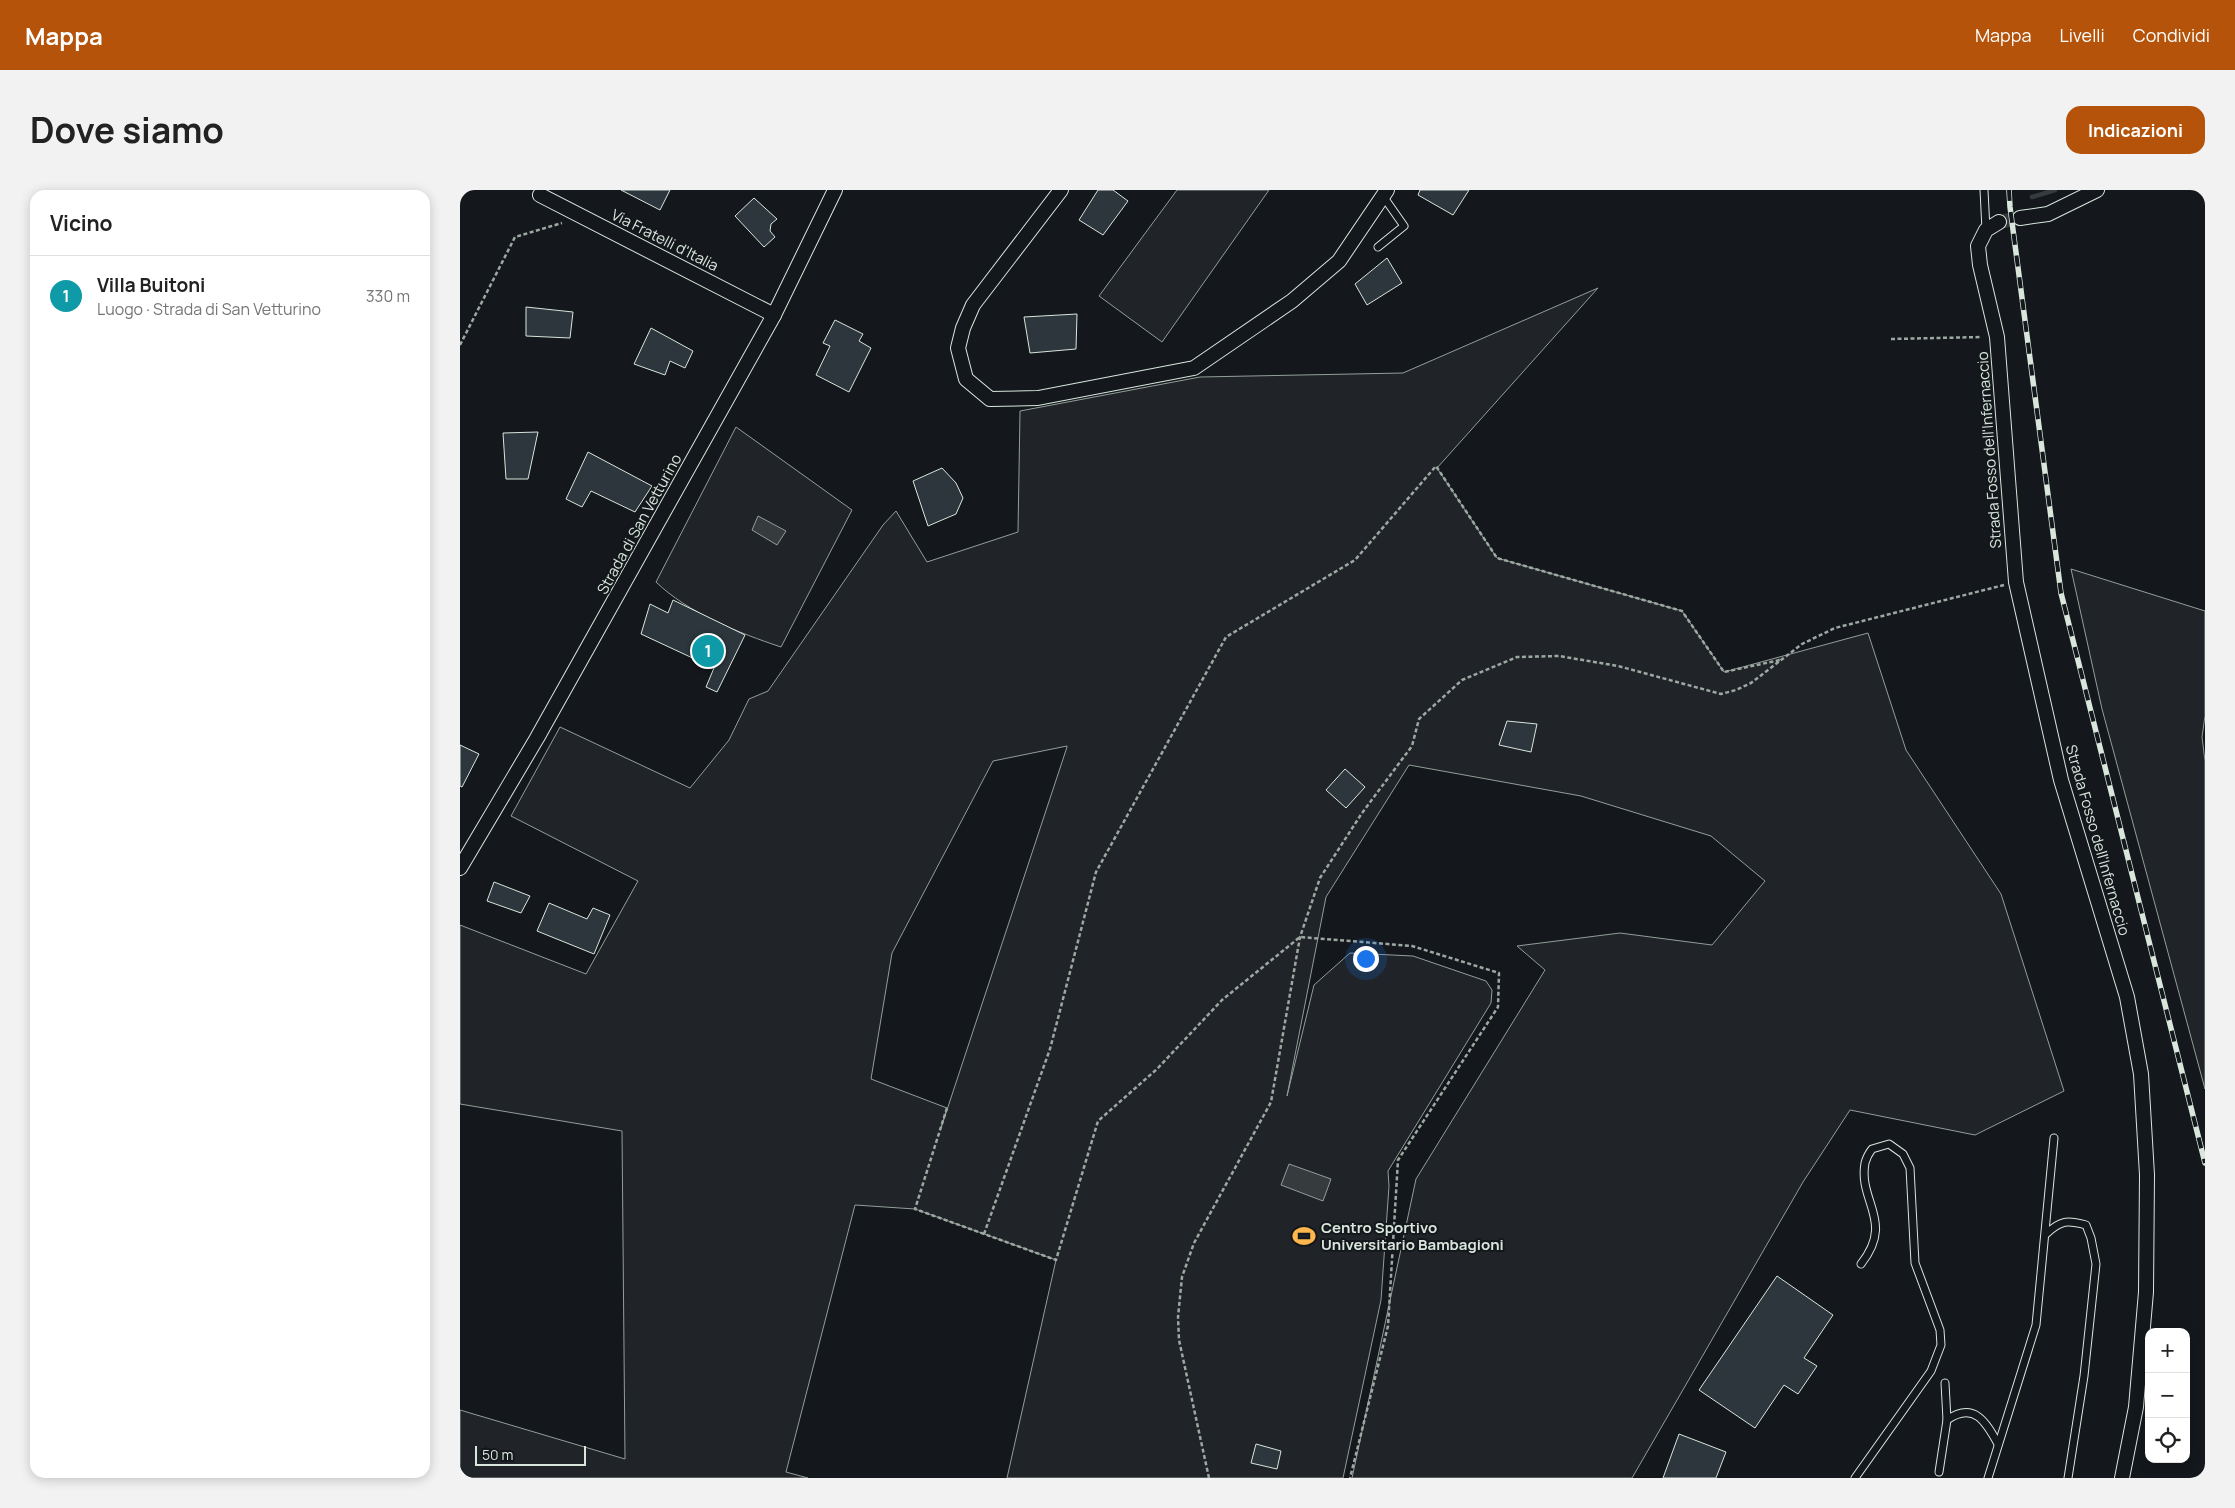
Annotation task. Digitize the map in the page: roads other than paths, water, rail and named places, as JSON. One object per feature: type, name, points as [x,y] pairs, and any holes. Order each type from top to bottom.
[{"type":"street","name":"Strada di San Vetturino","points":[[460,868],[537,738],[774,315],[835,190]]},
{"type":"street","points":[[1061,190],[974,305],[963,328],[958,348],[966,379],[990,399],[1038,398],[1194,368],[1292,302],[1340,261],[1385,193]]},
{"type":"street","points":[[2020,218],[2048,214],[2097,190]]},
{"type":"street","name":"Via Fratelli d'Italia","points":[[540,195],[774,315]]},
{"type":"street","points":[[1986,230],[1999,222]]},
{"type":"street","name":"Strada Fosso dell'Infernaccio","points":[[1986,230],[1978,246],[1980,265],[1997,337],[2016,582],[2061,780],[2127,997],[2140,1074],[2147,1175],[2146,1292],[2136,1407],[2122,1478]]},
{"type":"lane","points":[[1984,190],[1986,230]]},
{"type":"lane","points":[[1378,247],[1404,226],[1385,193]]},
{"type":"lane","points":[[1988,1478],[2036,1325],[2054,1138]]},
{"type":"lane","points":[[1855,1478],[1931,1371],[1941,1345],[1940,1330],[1915,1263],[1910,1168],[1903,1154],[1889,1144],[1872,1149],[1865,1163],[1866,1183],[1876,1222],[1870,1252],[1861,1264]]},
{"type":"lane","points":[[2046,1234],[2057,1224],[2071,1221],[2086,1225],[2091,1238],[2096,1264],[2084,1376],[2068,1478]]},
{"type":"lane","points":[[1939,1472],[1947,1420],[1945,1383]]},
{"type":"lane","points":[[1947,1420],[1957,1413],[1974,1414],[1986,1422],[1998,1444]]},
{"type":"waterway","points":[[2032,197],[2055,190]]},
{"type":"tunnel","points":[[1999,222],[2020,218]]},
{"type":"railway","points":[[2009,190],[2061,593],[2205,1163]]},
{"type":"place","name":"Villa Buitoni","points":[[708,651]]},
{"type":"place","name":"Centro Sportivo Universitario Bambagioni","points":[[1304,1236]]}]
